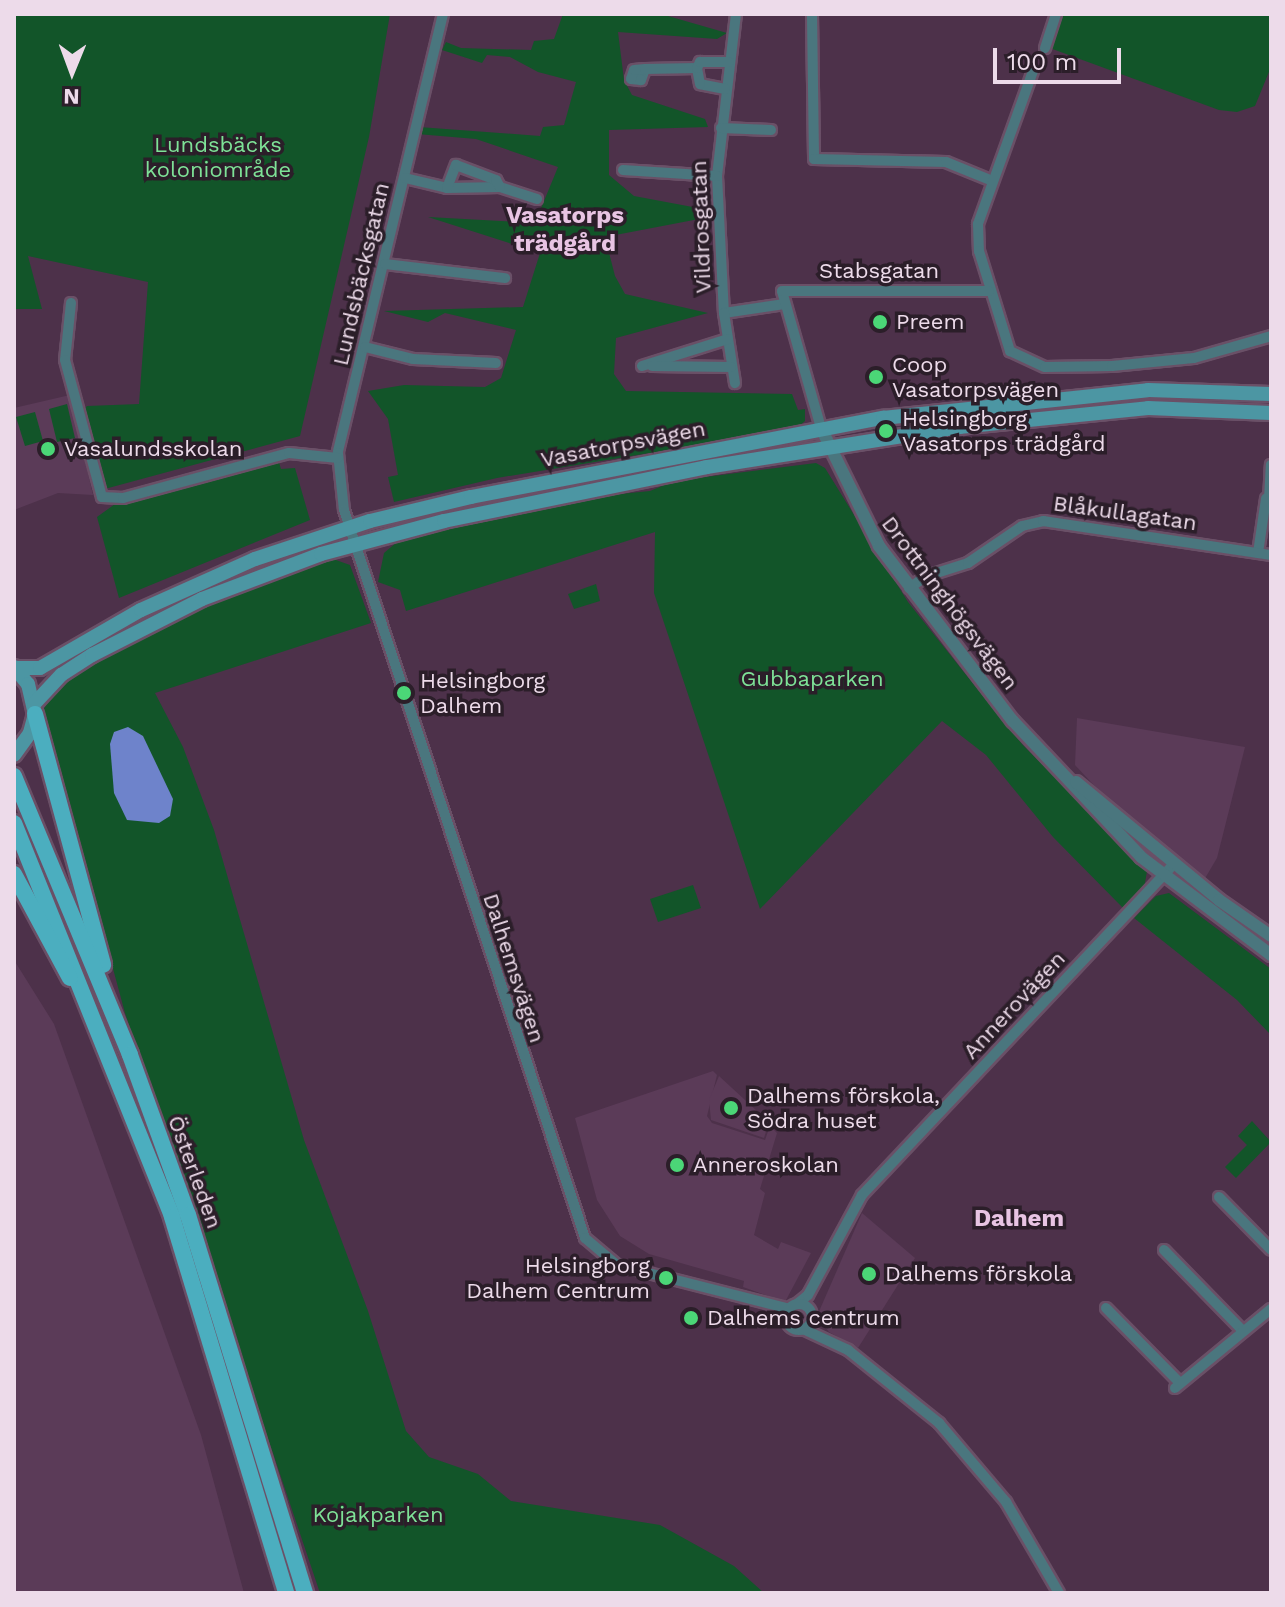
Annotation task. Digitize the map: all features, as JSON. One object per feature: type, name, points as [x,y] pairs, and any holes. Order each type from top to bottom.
[{"type":"main road","name":"Vasatorpsvägen","points":[[15,668],[40,668],[183,590],[349,527],[509,489],[821,428],[1113,392],[1271,394]]},
{"type":"main road","name":"Vasatorpsvägen","points":[[17,752],[34,709],[61,675],[166,616],[354,544],[605,487],[829,449],[1094,411],[1176,408],[1271,413]]},
{"type":"main road","points":[[15,668],[34,709],[130,1055]]},
{"type":"main road","name":"Österleden","points":[[14,776],[130,1055],[213,1291],[305,1593]]},
{"type":"main road","name":"Österleden","points":[[14,823],[110,1053],[172,1217],[286,1593]]},
{"type":"main road","points":[[14,874],[110,1053]]},
{"type":"street","name":"Lundsbäcksgatan","points":[[354,544],[338,458],[443,14]]},
{"type":"street","name":"Vildrosgatan","points":[[736,14],[717,176],[724,313],[784,304]]},
{"type":"street","points":[[812,14],[814,159],[946,162],[990,180]]},
{"type":"street","points":[[1045,48],[1056,14]]},
{"type":"street","points":[[725,89],[700,84],[697,68],[700,62],[729,62]]},
{"type":"street","points":[[645,69],[697,68]]},
{"type":"street","points":[[1033,71],[990,180],[977,236],[989,291],[1008,347],[1042,366],[1194,358],[1271,336]]},
{"type":"street","points":[[721,128],[771,130]]},
{"type":"street","points":[[447,188],[456,165],[496,180],[500,187]]},
{"type":"street","points":[[623,170],[717,176]]},
{"type":"street","points":[[405,178],[447,188],[500,187],[537,199]]},
{"type":"street","points":[[385,264],[505,278]]},
{"type":"street","name":"Stabsgatan","points":[[784,304],[782,291],[989,291]]},
{"type":"street","points":[[71,303],[65,360],[102,497],[123,498],[289,453],[338,458]]},
{"type":"street","points":[[784,304],[821,428]]},
{"type":"street","points":[[724,313],[735,383]]},
{"type":"street","points":[[728,339],[642,366],[731,367]]},
{"type":"street","points":[[365,347],[413,359],[496,363]]},
{"type":"street","name":"Drottninghögsvägen","points":[[821,428],[865,522],[909,588],[1039,750],[1164,876],[1271,955]]},
{"type":"street","points":[[1258,553],[1271,465]]},
{"type":"street","name":"Blåkullagatan","points":[[909,588],[927,576],[968,563],[1016,529],[1043,521],[1271,555]]},
{"type":"street","name":"Dalhemsvägen","points":[[354,544],[585,1238],[617,1265],[798,1312],[791,1327],[803,1329]]},
{"type":"street","name":"Drottninghögsvägen","points":[[1039,750],[1174,864],[1271,936]]},
{"type":"street","name":"Annerovägen","points":[[803,1329],[798,1312],[862,1195],[1174,864]]},
{"type":"street","points":[[1219,1197],[1271,1250]]},
{"type":"street","points":[[1164,1250],[1243,1331]]},
{"type":"street","points":[[1106,1308],[1177,1385],[1271,1309]]},
{"type":"street","points":[[798,1312],[822,1335],[901,1388],[960,1444],[1017,1518],[1059,1593]]},
{"type":"street","points":[[803,1329],[822,1335]]},
{"type":"shaded area","name":"Vasalundsskolan","points":[[70,395],[93,495],[58,493],[14,510],[14,408]]},
{"type":"shaded area","points":[[1077,718],[1245,747],[1217,858],[1204,880],[1103,795],[1075,765]]},
{"type":"shaded area","points":[[14,960],[54,1024],[201,1435],[244,1593],[14,1593]]},
{"type":"shaded area","name":"Anneroskolan","points":[[713,1071],[717,1075],[707,1116],[712,1123],[765,1140],[770,1126],[777,1133],[760,1189],[765,1193],[754,1235],[778,1249],[781,1242],[811,1253],[785,1302],[743,1287],[744,1281],[649,1254],[620,1236],[597,1200],[575,1118]]},
{"type":"shaded area","name":"Dalhems förskola, Södra huset","points":[[719,1076],[769,1122],[764,1138],[711,1120],[709,1100]]},
{"type":"shaded area","name":"Dalhems förskola","points":[[862,1213],[915,1258],[858,1348],[829,1332],[817,1316]]},
{"type":"green space","name":"Lundsbäcks koloniområde","points":[[14,14],[390,14],[369,137],[300,436],[101,490],[82,411],[87,406],[139,404],[148,282],[28,256],[42,309],[14,309]]},
{"type":"green space","points":[[563,14],[661,14],[727,33],[717,39],[618,32],[624,80],[632,95],[705,119],[708,127],[609,130],[609,175],[634,196],[698,208],[699,219],[605,237],[615,276],[625,294],[708,313],[616,338],[614,374],[626,391],[792,394],[798,410],[805,409],[805,421],[796,429],[497,478],[394,502],[388,477],[398,475],[388,419],[368,391],[404,385],[485,387],[501,378],[516,330],[445,313],[428,322],[384,311],[523,307],[540,253],[428,217],[521,222],[537,218],[558,167],[476,139],[417,134],[419,127],[540,136],[543,127],[564,125],[576,82],[538,72],[510,57],[487,55],[482,63],[442,50],[446,42],[461,48],[531,50],[534,41],[554,39]]},
{"type":"green space","points":[[1059,14],[1271,14],[1271,67],[1255,106],[1237,112],[1219,110],[1047,47]]},
{"type":"green space","points":[[67,404],[75,438],[57,442],[49,409]]},
{"type":"green space","points":[[35,412],[43,441],[25,446],[16,417]]},
{"type":"green space","points":[[278,459],[281,469],[295,468],[310,520],[119,598],[97,517],[115,504]]},
{"type":"green space","name":"Gubbaparken","points":[[816,463],[825,468],[908,602],[983,696],[1022,744],[1147,871],[1144,889],[1125,910],[1053,837],[986,755],[942,721],[760,909],[654,593],[655,532],[406,611],[400,590],[378,582],[384,553],[404,536],[600,496],[650,491],[674,481]]},
{"type":"green space","name":"Kojakparken","points":[[333,559],[350,565],[371,623],[155,693],[183,747],[214,830],[304,1140],[368,1311],[406,1431],[429,1457],[478,1474],[511,1501],[660,1525],[734,1566],[764,1593],[320,1593],[125,1013],[43,710],[63,678],[145,635],[226,596]]},
{"type":"green space","points":[[596,584],[600,601],[574,609],[568,594]]},
{"type":"green space","points":[[693,885],[701,908],[658,922],[650,899]]},
{"type":"green space","points":[[1169,893],[1271,969],[1271,1035],[1237,1000],[1134,918],[1156,896]]},
{"type":"green space","points":[[1252,1121],[1271,1142],[1236,1178],[1225,1167],[1247,1145],[1238,1136]]},
{"type":"water","points":[[128,727],[143,736],[173,799],[170,816],[159,823],[127,820],[114,793],[110,744],[114,732]]},
{"type":"place","name":"Preem","points":[[880,322]]},
{"type":"place","name":"Coop Vasatorpsvägen","points":[[876,377]]},
{"type":"place","name":"Helsingborg Vasatorps trädgård","points":[[886,431]]},
{"type":"place","name":"Vasalundsskolan","points":[[48,449]]},
{"type":"place","name":"Helsingborg Dalhem","points":[[404,693]]},
{"type":"place","name":"Dalhems förskola, Södra huset","points":[[731,1108]]},
{"type":"place","name":"Anneroskolan","points":[[677,1165]]},
{"type":"place","name":"Dalhems förskola","points":[[869,1274]]},
{"type":"place","name":"Helsingborg Dalhem Centrum","points":[[666,1278]]},
{"type":"place","name":"Dalhems centrum","points":[[691,1318]]},
{"type":"district","name":"Vasatorps trädgård","points":[[565,230]]},
{"type":"district","name":"Dalhem","points":[[1019,1219]]}]
